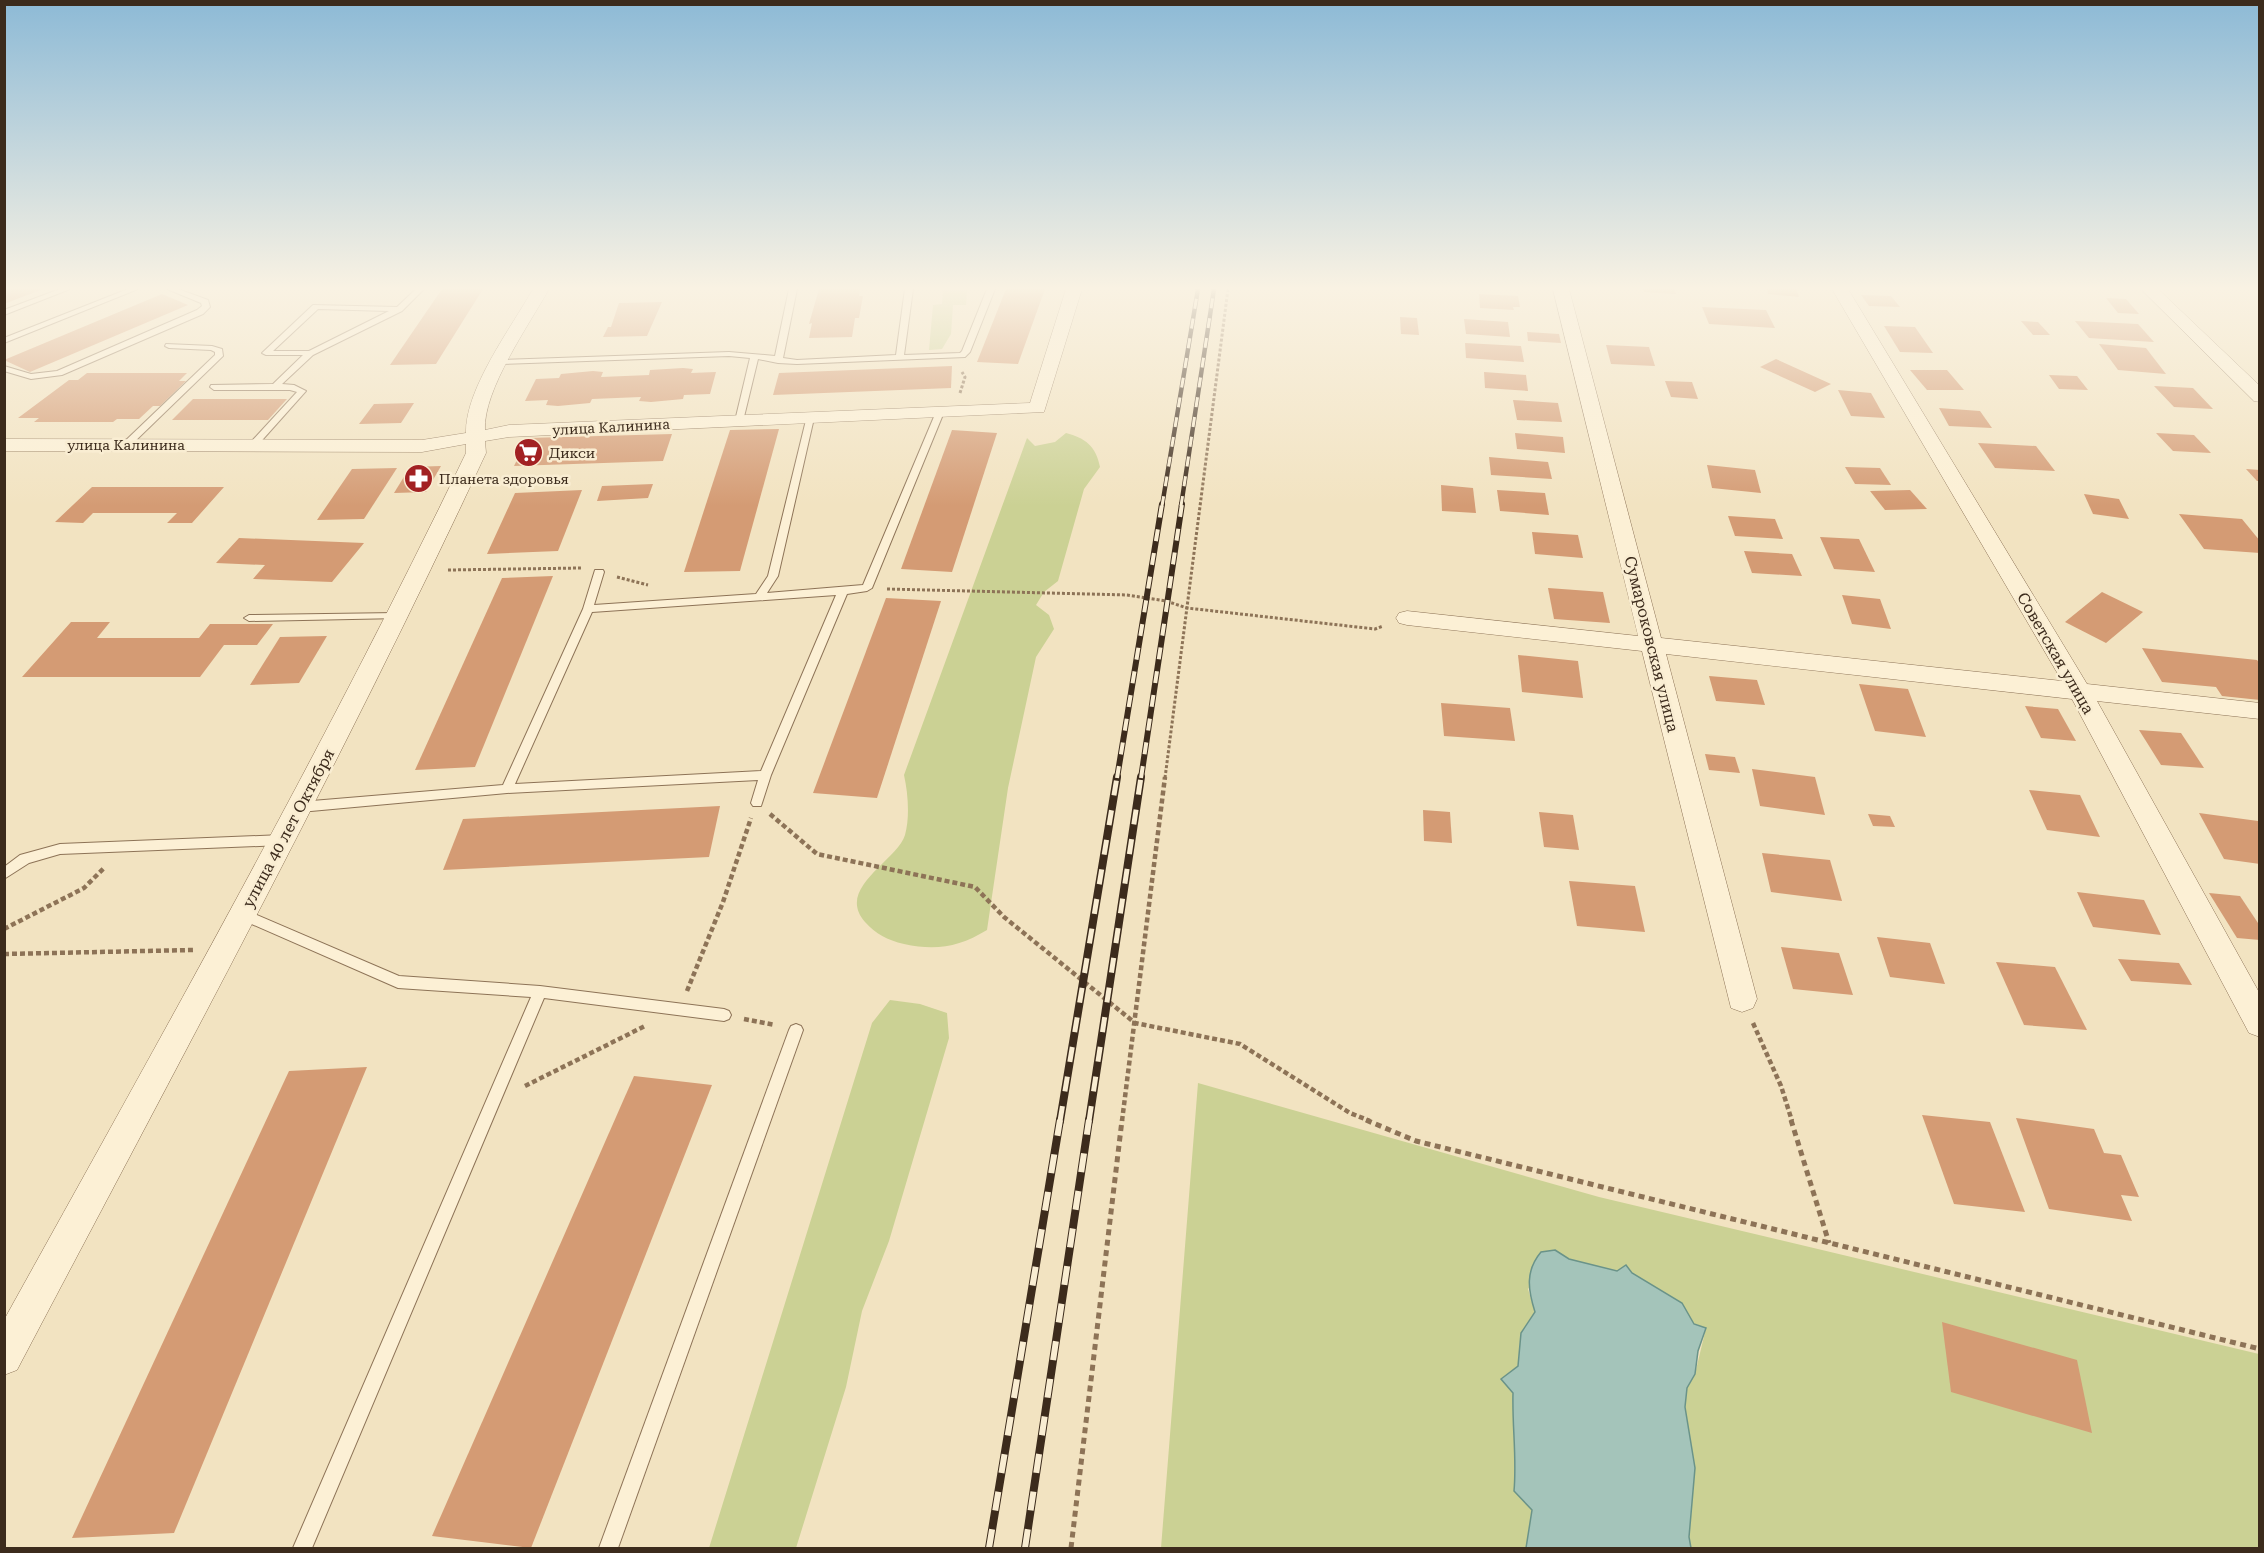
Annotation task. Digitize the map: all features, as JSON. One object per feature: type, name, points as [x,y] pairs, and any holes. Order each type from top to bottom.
[{"type":"street","name":"улица Калинина","points":[[4,445],[422,446],[508,431],[1038,408],[1052,361]]},
{"type":"street","name":"Сумароковская улица","points":[[1580,361],[1742,999]]},
{"type":"street","name":"Советская улица","points":[[1883,361],[2080,692],[2259,1023]]},
{"type":"street","points":[[2223,361],[2259,397]]},
{"type":"street","name":"улица 40 лет Октября","points":[[9,1344],[243,914],[397,616],[476,453],[474,415],[500,362]]},
{"type":"street","points":[[1407,618],[2259,711]]},
{"type":"lane","points":[[4,368],[22,377],[40,378],[86,361]]},
{"type":"lane","points":[[126,445],[213,361]]},
{"type":"lane","points":[[275,387],[301,361]]},
{"type":"lane","points":[[500,362],[515,361]]},
{"type":"lane","points":[[739,421],[754,361]]},
{"type":"lane","points":[[214,387],[299,388],[302,391],[253,445]]},
{"type":"lane","points":[[588,609],[867,588],[940,412]]},
{"type":"lane","points":[[760,596],[773,576],[810,418]]},
{"type":"lane","points":[[507,789],[588,609],[599,572]]},
{"type":"lane","points":[[757,803],[765,775],[843,591]]},
{"type":"lane","points":[[249,618],[397,616]]},
{"type":"lane","points":[[300,807],[507,789],[765,775]]},
{"type":"lane","points":[[4,874],[25,859],[60,849],[282,840]]},
{"type":"lane","points":[[243,914],[398,982],[540,992],[724,1015]]},
{"type":"lane","points":[[303,1548],[540,992]]},
{"type":"lane","points":[[608,1548],[796,1030]]},
{"type":"path","points":[[940,412],[959,394],[965,377],[958,361]]},
{"type":"path","points":[[1071,1548],[1219,361]]},
{"type":"path","points":[[867,588],[949,593],[1127,595],[1166,601],[1187,608],[1375,629],[1407,618]]},
{"type":"path","points":[[493,1102],[679,1009],[723,902],[757,803],[817,854],[975,887],[1004,917],[1135,1023],[1240,1044],[1350,1113],[1416,1141],[2259,1349]]},
{"type":"path","points":[[4,929],[84,888],[127,846]]},
{"type":"path","points":[[4,954],[224,949]]},
{"type":"path","points":[[1742,999],[1780,1086],[1830,1243]]},
{"type":"path","points":[[724,1015],[796,1030]]},
{"type":"green space","points":[[1066,433],[1079,437],[1089,444],[1096,454],[1100,467],[1084,489],[1058,581],[1044,592],[1036,605],[1049,615],[1054,629],[1036,657],[1008,788],[987,930],[957,944],[947,946],[916,946],[892,941],[865,922],[858,910],[857,898],[862,886],[900,845],[905,835],[908,805],[904,775],[1027,438],[1035,446],[1055,442]]},
{"type":"green space","points":[[890,1000],[920,1004],[947,1013],[949,1038],[889,1241],[862,1311],[846,1387],[796,1548],[709,1548],[872,1023]]},
{"type":"green space","points":[[1198,1083],[1599,1197],[2259,1354],[2259,1548],[1691,1548],[1689,1537],[1695,1468],[1685,1407],[1687,1388],[1695,1374],[1706,1328],[1694,1324],[1682,1303],[1632,1273],[1626,1266],[1617,1271],[1569,1259],[1555,1250],[1528,1289],[1535,1312],[1521,1333],[1518,1366],[1501,1379],[1513,1393],[1514,1490],[1532,1510],[1526,1548],[1161,1548]]},
{"type":"water","points":[[1555,1250],[1569,1259],[1617,1271],[1626,1265],[1632,1273],[1682,1303],[1694,1324],[1706,1328],[1698,1351],[1695,1374],[1687,1388],[1685,1407],[1695,1468],[1689,1537],[1691,1548],[1526,1548],[1532,1510],[1514,1491],[1513,1393],[1501,1379],[1518,1366],[1521,1333],[1535,1312],[1529,1281],[1532,1266],[1541,1252]]},
{"type":"building","points":[[7,361],[55,361],[30,372]]},
{"type":"building","points":[[392,361],[438,361],[436,364],[390,365]]},
{"type":"building","points":[[977,361],[1019,361],[1018,364]]},
{"type":"building","points":[[1610,361],[1654,361],[1655,366],[1611,364]]},
{"type":"building","points":[[1771,361],[1781,361],[1831,384],[1815,392],[1760,367]]},
{"type":"building","points":[[2112,361],[2156,361],[2166,374],[2118,370]]},
{"type":"building","points":[[952,366],[951,388],[773,395],[779,373]]},
{"type":"building","points":[[693,369],[691,373],[716,372],[710,394],[684,395],[683,399],[651,402],[639,401],[641,397],[592,399],[590,403],[558,406],[546,405],[548,400],[525,401],[536,379],[559,378],[561,374],[593,371],[603,372],[601,377],[649,375],[650,370]]},
{"type":"building","points":[[1910,370],[1947,370],[1964,390],[1927,390]]},
{"type":"building","points":[[1484,372],[1526,375],[1528,391],[1485,388]]},
{"type":"building","points":[[87,373],[187,373],[179,381],[186,381],[160,406],[153,406],[139,419],[117,419],[113,422],[34,422],[39,418],[18,418],[69,380],[78,380]]},
{"type":"building","points":[[2049,375],[2077,376],[2088,390],[2059,389]]},
{"type":"building","points":[[1665,381],[1692,382],[1698,399],[1671,397]]},
{"type":"building","points":[[2154,386],[2193,388],[2213,409],[2174,407]]},
{"type":"building","points":[[1838,390],[1871,393],[1885,418],[1851,416]]},
{"type":"building","points":[[193,399],[287,399],[268,420],[172,420]]},
{"type":"building","points":[[1513,400],[1558,403],[1562,422],[1517,420]]},
{"type":"building","points":[[414,403],[401,423],[359,424],[374,404]]},
{"type":"building","points":[[1939,408],[1980,411],[1992,428],[1949,426]]},
{"type":"building","points":[[779,429],[740,571],[684,572],[730,430]]},
{"type":"building","points":[[952,430],[997,433],[952,572],[901,569]]},
{"type":"building","points":[[1515,433],[1563,437],[1565,453],[1517,449]]},
{"type":"building","points":[[2156,433],[2194,435],[2211,453],[2173,451]]},
{"type":"building","points":[[672,434],[663,461],[514,466],[528,438]]},
{"type":"building","points":[[1978,443],[2036,446],[2055,471],[1995,468]]},
{"type":"building","points":[[1489,457],[1548,462],[1552,479],[1491,475]]},
{"type":"building","points":[[1707,465],[1755,470],[1761,493],[1712,488]]},
{"type":"building","name":"Планета здоровья","points":[[441,466],[426,492],[394,493],[410,467]]},
{"type":"building","points":[[1845,467],[1880,468],[1891,485],[1855,484]]},
{"type":"building","points":[[397,468],[364,519],[317,520],[352,469]]},
{"type":"building","points":[[2246,469],[2260,470],[2260,481],[2257,481]]},
{"type":"building","points":[[653,484],[648,498],[597,501],[602,486]]},
{"type":"building","points":[[1441,485],[1473,488],[1476,513],[1442,511]]},
{"type":"building","points":[[92,487],[224,487],[192,523],[167,523],[177,513],[93,513],[83,523],[55,522]]},
{"type":"building","points":[[582,490],[558,551],[487,554],[515,493]]},
{"type":"building","points":[[1497,490],[1545,493],[1549,515],[1500,511]]},
{"type":"building","points":[[1910,490],[1927,509],[1885,510],[1870,491]]},
{"type":"building","points":[[2084,494],[2119,499],[2129,519],[2093,514]]},
{"type":"building","points":[[2179,514],[2242,519],[2260,541],[2260,553],[2204,549]]},
{"type":"building","points":[[1728,516],[1775,519],[1783,539],[1735,536]]},
{"type":"building","points":[[1532,532],[1578,535],[1583,558],[1535,554]]},
{"type":"building","points":[[1820,537],[1859,539],[1875,572],[1834,569]]},
{"type":"building","points":[[239,538],[364,543],[332,582],[253,579],[265,565],[216,563]]},
{"type":"building","points":[[1744,551],[1792,554],[1802,576],[1752,573]]},
{"type":"building","points":[[553,576],[475,767],[415,770],[502,578]]},
{"type":"building","points":[[1548,588],[1603,592],[1610,623],[1554,619]]},
{"type":"building","points":[[2102,592],[2143,612],[2106,643],[2065,622]]},
{"type":"building","points":[[1842,595],[1880,599],[1891,629],[1852,624]]},
{"type":"building","points":[[886,598],[941,601],[877,798],[813,793]]},
{"type":"building","points":[[71,622],[110,622],[97,638],[199,638],[210,624],[273,624],[257,645],[224,645],[200,677],[22,677]]},
{"type":"building","points":[[327,636],[299,683],[250,685],[280,637]]},
{"type":"building","points":[[2142,648],[2257,660],[2260,664],[2260,700],[2222,696],[2216,687],[2162,682]]},
{"type":"building","points":[[1518,655],[1578,661],[1583,698],[1522,692]]},
{"type":"building","points":[[1709,676],[1757,680],[1765,705],[1716,701]]},
{"type":"building","points":[[1859,684],[1908,689],[1926,737],[1875,731]]},
{"type":"building","points":[[1441,703],[1510,708],[1515,741],[1444,736]]},
{"type":"building","points":[[2025,706],[2058,709],[2076,741],[2041,738]]},
{"type":"building","points":[[2139,730],[2181,733],[2204,768],[2161,765]]},
{"type":"building","points":[[1705,754],[1735,757],[1740,773],[1709,770]]},
{"type":"building","points":[[1752,769],[1815,777],[1825,815],[1760,806]]},
{"type":"building","points":[[2029,790],[2080,795],[2100,837],[2047,830]]},
{"type":"building","points":[[720,806],[709,857],[443,870],[463,819]]},
{"type":"building","points":[[1423,810],[1450,812],[1452,843],[1424,841]]},
{"type":"building","points":[[1539,812],[1573,815],[1579,850],[1544,847]]},
{"type":"building","points":[[2199,813],[2258,821],[2260,864],[2224,859]]},
{"type":"building","points":[[1868,814],[1890,816],[1895,827],[1873,826]]},
{"type":"building","points":[[1762,853],[1830,860],[1842,901],[1771,892]]},
{"type":"building","points":[[1569,881],[1635,886],[1645,932],[1577,926]]},
{"type":"building","points":[[2077,892],[2144,900],[2161,935],[2093,927]]},
{"type":"building","points":[[2209,893],[2240,896],[2260,926],[2260,940],[2237,938]]},
{"type":"building","points":[[1877,937],[1930,943],[1945,984],[1890,977]]},
{"type":"building","points":[[1781,947],[1839,953],[1853,995],[1793,989]]},
{"type":"building","points":[[2118,959],[2179,963],[2192,985],[2131,981]]},
{"type":"building","points":[[1996,962],[2055,967],[2087,1030],[2024,1025]]},
{"type":"building","points":[[367,1067],[174,1533],[72,1538],[289,1071]]},
{"type":"building","points":[[634,1076],[712,1085],[531,1548],[432,1536]]},
{"type":"building","points":[[1922,1115],[1990,1122],[2025,1212],[1954,1204]]},
{"type":"building","points":[[2016,1118],[2094,1129],[2104,1153],[2121,1155],[2139,1197],[2121,1195],[2132,1221],[2049,1209]]},
{"type":"building","points":[[1942,1322],[2077,1360],[2092,1433],[1951,1392]]},
{"type":"railway","points":[[1162,506],[1186,361]]},
{"type":"railway","points":[[1181,506],[1203,361]]},
{"type":"railway","points":[[1117,778],[1162,504]]},
{"type":"railway","points":[[1141,778],[1182,504]]},
{"type":"railway","points":[[1060,1121],[1117,777]]},
{"type":"railway","points":[[1089,1121],[1141,777]]},
{"type":"railway","points":[[989,1548],[1060,1120]]},
{"type":"railway","points":[[1025,1548],[1089,1120]]},
{"type":"place","name":"Дикси","points":[[528,453]]},
{"type":"place","name":"Планета здоровья","points":[[418,479]]}]
